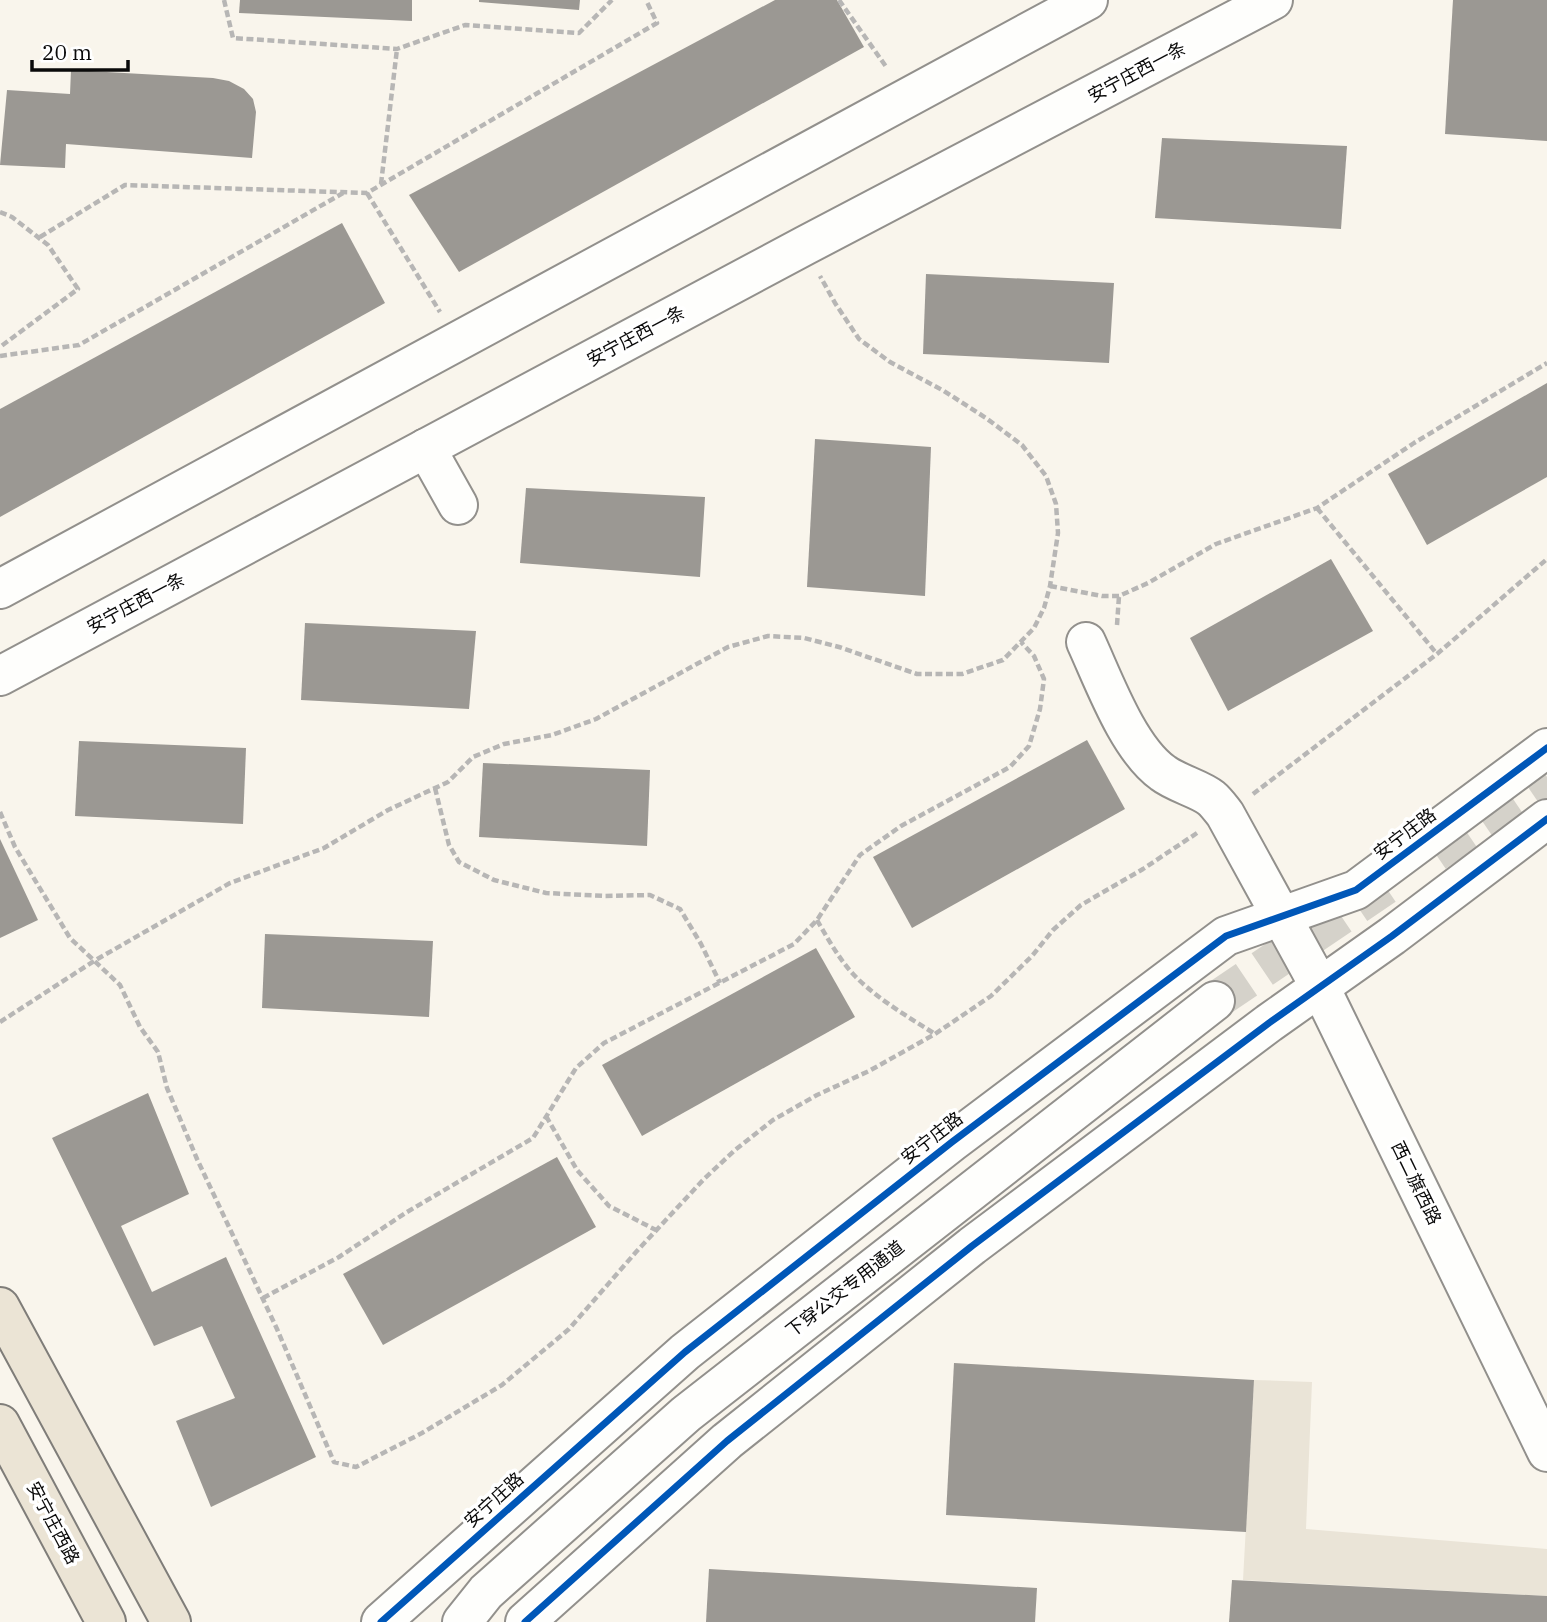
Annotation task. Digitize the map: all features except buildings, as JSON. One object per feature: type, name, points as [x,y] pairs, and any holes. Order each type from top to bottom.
[{"type":"main road","points":[[0,1307],[171,1622]]},
{"type":"main road","name":"安宁庄西路","points":[[0,1424],[106,1622]]},
{"type":"street","points":[[0,589],[1088,0]]},
{"type":"street","name":"安宁庄西一条","points":[[0,676],[831,232],[1273,0]]},
{"type":"street","points":[[426,448],[457,505]]},
{"type":"street","points":[[1086,642],[1129,733],[1140,750],[1162,772],[1210,797],[1225,814]]},
{"type":"street","name":"安宁庄路","points":[[381,1622],[685,1352],[952,1142],[1226,936],[1356,890],[1547,748]]},
{"type":"street","name":"西二旗西路","points":[[1225,814],[1320,987],[1547,1452]]},
{"type":"street","points":[[525,1622],[727,1441],[972,1247],[1247,1039],[1392,936],[1547,819]]},
{"type":"street","name":"下穿公交专用通道","points":[[439,1622],[486,1592],[686,1414],[1215,1001]]},
{"type":"street","name":"下穿公交专用通道","points":[[462,1622],[486,1592]]},
{"type":"path","points":[[224,0],[233,38],[397,48],[465,25],[579,33],[612,0]]},
{"type":"path","points":[[40,237],[125,185],[367,193],[657,23],[646,0]]},
{"type":"path","points":[[839,0],[908,98]]},
{"type":"path","points":[[381,185],[397,48]]},
{"type":"path","points":[[0,356],[79,345],[344,192]]},
{"type":"path","points":[[367,193],[457,341]]},
{"type":"path","points":[[0,212],[12,217],[40,237],[78,289],[0,347]]},
{"type":"path","points":[[0,1023],[94,961],[230,883],[324,848],[388,810],[448,782],[473,757],[504,744],[552,736],[596,719],[728,647],[768,636],[804,638],[917,674],[962,674],[1003,660],[1034,628],[1051,586],[1058,533],[1056,504],[1046,475],[1022,446],[986,418],[944,391],[890,362],[859,339],[816,268]]},
{"type":"path","points":[[1051,586],[1102,596],[1119,596],[1148,583],[1216,544],[1317,508],[1414,443],[1547,363]]},
{"type":"path","points":[[1317,508],[1437,654]]},
{"type":"path","points":[[0,812],[15,846],[71,939],[120,985],[140,1027],[158,1052],[167,1088],[197,1160],[278,1329],[334,1462],[356,1467],[422,1433],[502,1385],[569,1329],[656,1230],[735,1150],[773,1120],[935,1034],[991,996],[1031,956],[1052,930],[1081,905],[1143,869],[1225,814],[1437,654],[1547,559]]},
{"type":"path","points":[[263,1298],[339,1257],[407,1212],[533,1138],[576,1068],[604,1043],[794,944],[817,920],[860,855],[901,826],[1010,768],[1029,746],[1040,709],[1044,679],[1034,656],[1021,642]]},
{"type":"path","points":[[435,788],[449,845],[459,862],[494,880],[546,893],[650,895],[680,909],[720,983]]},
{"type":"path","points":[[817,920],[832,946],[855,975],[894,1008],[935,1034]]},
{"type":"path","points":[[546,1116],[577,1170],[609,1206],[656,1230]]},
{"type":"shaded area","points":[[1254,1380],[1312,1382],[1306,1529],[1547,1549],[1547,1596],[1243,1580]]},
{"type":"tunnel","points":[[1435,853],[1547,777]]},
{"type":"tunnel","points":[[1215,1001],[1385,886]]},
{"type":"cycle path","points":[[381,1622],[685,1352],[952,1142],[1226,936],[1356,890],[1547,748]]},
{"type":"cycle path","points":[[525,1622],[727,1441],[972,1246],[1547,819]]}]
